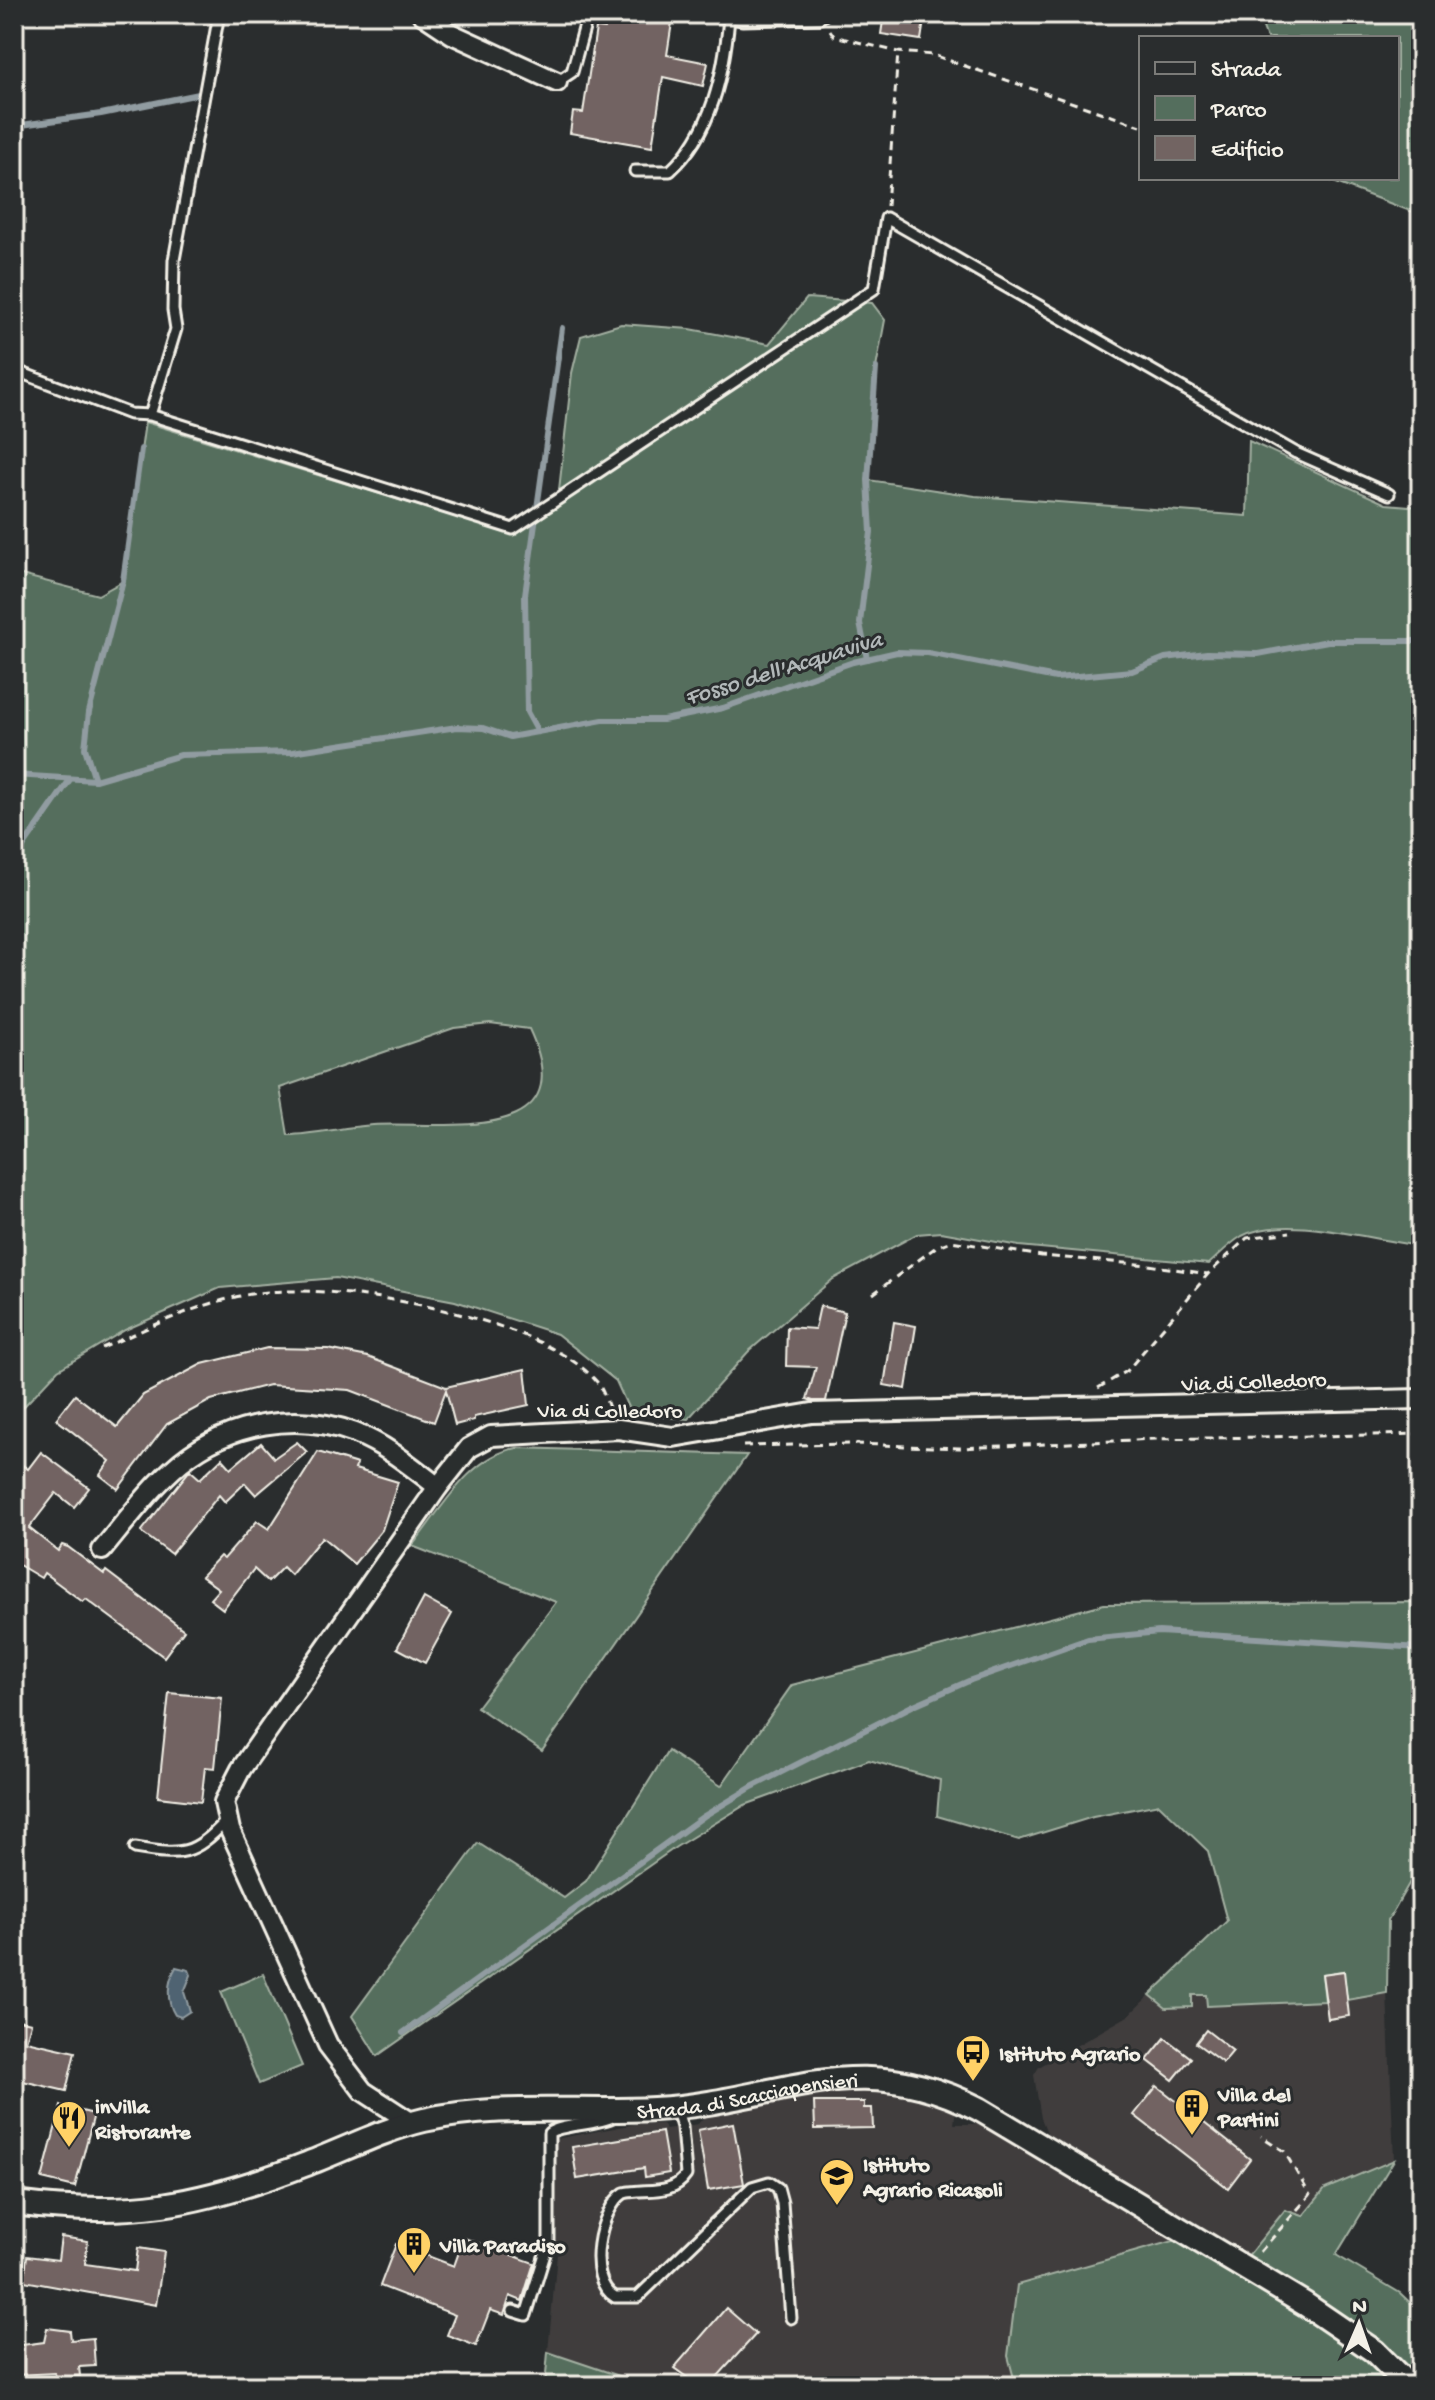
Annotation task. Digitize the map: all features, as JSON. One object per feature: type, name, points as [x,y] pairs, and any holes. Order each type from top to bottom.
[{"type":"street","points":[[422,14],[452,34],[557,82]]},
{"type":"street","name":"Via di Colledoro","points":[[226,1821],[224,1802],[229,1786],[438,1487],[462,1455],[485,1438],[507,1434],[618,1429],[673,1437],[812,1413],[1421,1399]]},
{"type":"street","points":[[102,1550],[183,1461],[214,1441],[257,1426],[315,1423],[355,1433],[395,1455],[438,1487]]},
{"type":"street","points":[[226,1821],[328,2045],[370,2097],[412,2123]]},
{"type":"street","name":"Strada di Scacciapensieri","points":[[14,2203],[99,2211],[204,2199],[412,2123],[515,2109],[676,2107],[837,2077],[875,2077],[930,2088],[979,2109],[1364,2343],[1409,2386]]},
{"type":"lane","points":[[150,415],[176,329],[173,310],[174,260],[219,14]]},
{"type":"lane","points":[[557,82],[572,72],[588,14]]},
{"type":"lane","points":[[702,14],[729,18],[822,16]]},
{"type":"lane","points":[[635,171],[670,171],[689,154],[712,108],[726,52],[729,18]]},
{"type":"lane","points":[[14,370],[130,414],[150,415],[513,529],[874,289],[886,218],[1296,453],[1389,494]]},
{"type":"lane","points":[[135,1848],[169,1853],[195,1850],[226,1821]]},
{"type":"lane","points":[[676,2107],[682,2127],[686,2175],[674,2188],[624,2193],[608,2208],[599,2254],[603,2286],[615,2297],[638,2297],[752,2187],[769,2182],[778,2188],[782,2203],[791,2318]]},
{"type":"lane","points":[[513,2311],[526,2315],[547,2256],[549,2133],[556,2128],[597,2124],[624,2110]]},
{"type":"path","points":[[822,16],[834,36],[898,52],[933,55],[1139,125]]},
{"type":"path","points":[[886,218],[898,52]]},
{"type":"path","points":[[1060,1409],[1127,1371],[1208,1274],[1247,1238],[1290,1232]]},
{"type":"path","points":[[873,1294],[936,1247],[951,1241],[1042,1256],[1148,1265],[1208,1274]]},
{"type":"path","points":[[102,1348],[203,1305],[253,1294],[306,1290],[374,1295],[505,1328],[544,1342],[599,1384],[618,1429]]},
{"type":"path","points":[[728,1446],[855,1444],[959,1448],[1156,1439],[1421,1434]]},
{"type":"path","points":[[1244,2269],[1310,2195],[1284,2151],[1261,2136]]},
{"type":"shaded area","name":"Istituto Agrario Ricasoli","points":[[1344,1971],[1348,2000],[1387,1993],[1394,2160],[1325,2189],[1303,2216],[1285,2210],[1247,2257],[1050,2140],[1041,2118],[1034,2075],[1039,2067],[1128,2016],[1150,1995],[1166,2008],[1192,1995],[1207,1995],[1207,2006],[1325,2000],[1322,1974]]},
{"type":"shaded area","name":"Istituto Agrario Ricasoli","points":[[848,2089],[903,2091],[956,2106],[954,2124],[979,2124],[1176,2240],[1017,2285],[1008,2356],[1016,2386],[649,2386],[548,2352],[557,2254],[555,2139],[641,2123],[662,2124],[666,2129],[698,2124],[704,2117],[798,2095]]},
{"type":"green space","points":[[1258,14],[1421,14],[1421,215],[1328,180],[1399,180],[1399,36],[1266,36]]},
{"type":"green space","points":[[807,298],[872,303],[885,320],[876,368],[868,480],[975,496],[1247,516],[1249,441],[1386,504],[1421,507],[1421,1246],[1330,1230],[1282,1227],[1242,1236],[1209,1264],[1019,1246],[941,1232],[917,1234],[833,1279],[748,1352],[688,1419],[631,1414],[616,1381],[557,1334],[455,1301],[336,1278],[220,1288],[125,1330],[58,1370],[14,1417],[14,573],[98,595],[123,581],[145,422],[514,535],[557,508],[572,373],[581,336],[621,324],[690,329],[769,344]],"holes":[[[490,1024],[529,1029],[541,1067],[538,1094],[523,1111],[498,1120],[468,1124],[373,1125],[288,1135],[280,1088],[454,1028]]]},
{"type":"green space","points":[[517,1448],[747,1455],[542,1751],[477,1707],[556,1602],[412,1546],[470,1473],[500,1453]]},
{"type":"green space","points":[[1421,1602],[1421,1863],[1388,1920],[1387,1993],[1347,2000],[1343,1971],[1322,1974],[1325,2001],[1207,2006],[1206,1995],[1192,1995],[1192,2007],[1166,2008],[1150,1995],[1227,1921],[1208,1851],[1159,1804],[1093,1817],[1019,1840],[937,1816],[940,1780],[869,1760],[745,1805],[676,1847],[377,2056],[352,2016],[478,1843],[564,1898],[586,1881],[668,1751],[721,1786],[792,1685],[1104,1604]]},
{"type":"green space","points":[[263,1974],[302,2066],[259,2084],[221,1992]]},
{"type":"green space","points":[[1394,2160],[1336,2255],[1400,2293],[1421,2313],[1421,2383],[1387,2349],[1247,2257],[1285,2210],[1303,2216],[1325,2189]]},
{"type":"green space","points":[[1176,2240],[1316,2325],[1395,2384],[1016,2386],[1008,2356],[1017,2285]]},
{"type":"green space","points":[[548,2352],[646,2385],[649,2386],[545,2386]]},
{"type":"water","points":[[176,1967],[189,1970],[191,1975],[184,1992],[190,2011],[181,2017],[175,2015],[169,1998]]},
{"type":"building","points":[[607,14],[673,16],[667,55],[708,63],[703,86],[663,77],[652,147],[570,133],[573,112],[583,113],[596,28],[605,29]]},
{"type":"building","points":[[884,14],[925,14],[921,40],[881,34]]},
{"type":"building","points":[[820,1306],[845,1312],[826,1401],[813,1401],[807,1399],[816,1367],[786,1366],[787,1327],[815,1329]]},
{"type":"building","points":[[894,1322],[916,1326],[906,1389],[884,1385]]},
{"type":"building","points":[[267,1348],[328,1349],[368,1357],[446,1387],[525,1369],[529,1405],[474,1417],[474,1420],[455,1425],[446,1390],[434,1422],[350,1390],[269,1385],[211,1400],[167,1424],[118,1489],[100,1475],[110,1461],[56,1419],[75,1395],[117,1427],[143,1395],[202,1364]]},
{"type":"building","points":[[297,1442],[307,1452],[256,1495],[245,1483],[225,1502],[219,1495],[171,1554],[141,1532],[190,1470],[200,1479],[222,1458],[231,1468],[261,1443],[274,1458]]},
{"type":"building","points":[[41,1452],[89,1488],[74,1507],[56,1493],[29,1528],[58,1551],[62,1545],[68,1547],[104,1574],[106,1571],[184,1630],[164,1657],[86,1599],[83,1602],[44,1573],[41,1578],[14,1562],[14,1459],[28,1469]]},
{"type":"building","points":[[318,1452],[357,1464],[355,1469],[398,1482],[382,1530],[354,1564],[322,1537],[291,1575],[283,1567],[268,1582],[254,1569],[223,1609],[210,1599],[219,1589],[201,1576],[220,1556],[224,1559],[257,1521],[269,1529]]},
{"type":"building","points":[[424,1598],[452,1614],[425,1663],[397,1648]]},
{"type":"building","points":[[169,1693],[222,1698],[215,1768],[205,1767],[201,1802],[158,1797]]},
{"type":"building","points":[[1344,1971],[1349,2016],[1328,2019],[1322,1974]]},
{"type":"building","points":[[14,2019],[31,2023],[26,2041],[75,2052],[66,2091],[14,2079]]},
{"type":"building","points":[[1206,2030],[1233,2051],[1223,2063],[1196,2043]]},
{"type":"building","points":[[1165,2038],[1191,2058],[1173,2080],[1147,2060]]},
{"type":"building","name":"Villa del Partini","points":[[1157,2086],[1250,2159],[1228,2188],[1134,2115]]},
{"type":"building","points":[[814,2102],[864,2102],[864,2108],[872,2108],[873,2128],[815,2129]]},
{"type":"building","points":[[61,2106],[94,2114],[75,2187],[42,2179]]},
{"type":"building","points":[[733,2123],[744,2184],[708,2190],[698,2130]]},
{"type":"building","points":[[662,2132],[669,2173],[645,2177],[644,2168],[577,2179],[572,2147]]},
{"type":"building","points":[[61,2237],[88,2241],[85,2264],[135,2271],[138,2248],[164,2252],[156,2305],[24,2281],[27,2256],[58,2260]]},
{"type":"building","points":[[464,2238],[534,2263],[522,2301],[510,2296],[504,2315],[490,2310],[476,2346],[447,2335],[455,2315],[380,2286],[396,2244],[454,2266]]},
{"type":"building","points":[[726,2308],[756,2334],[709,2386],[699,2386],[674,2368]]},
{"type":"building","points":[[47,2328],[70,2331],[71,2340],[93,2338],[95,2366],[79,2367],[80,2376],[56,2379],[55,2373],[15,2375],[14,2346],[44,2342]]},
{"type":"waterway","points":[[14,126],[101,114],[199,94]]},
{"type":"waterway","points":[[538,732],[527,712],[525,595],[562,328]]},
{"type":"waterway","points":[[867,659],[860,623],[871,532],[868,480],[876,368]]},
{"type":"waterway","points":[[95,780],[85,748],[89,712],[123,581],[141,449]]},
{"type":"waterway","name":"Fosso dell'Acquaviva","points":[[14,775],[95,780],[181,755],[292,752],[457,727],[483,728],[510,737],[603,720],[663,720],[723,708],[853,662],[897,652],[928,653],[1056,678],[1132,671],[1165,658],[1207,653],[1258,654],[1328,641],[1421,641]]},
{"type":"waterway","points":[[14,860],[69,781]]},
{"type":"waterway","points":[[403,2033],[704,1816],[752,1787],[914,1705],[971,1680],[1088,1639],[1159,1632],[1421,1648]]},
{"type":"place","name":"Istituto Agrario","points":[[973,2083]]},
{"type":"place","name":"Villa del Partini","points":[[1192,2137]]},
{"type":"place","name":"inVilla Ristorante","points":[[69,2149]]},
{"type":"place","name":"Istituto Agrario Ricasoli","points":[[837,2207]]},
{"type":"place","name":"Villa Paradiso","points":[[414,2275]]}]
